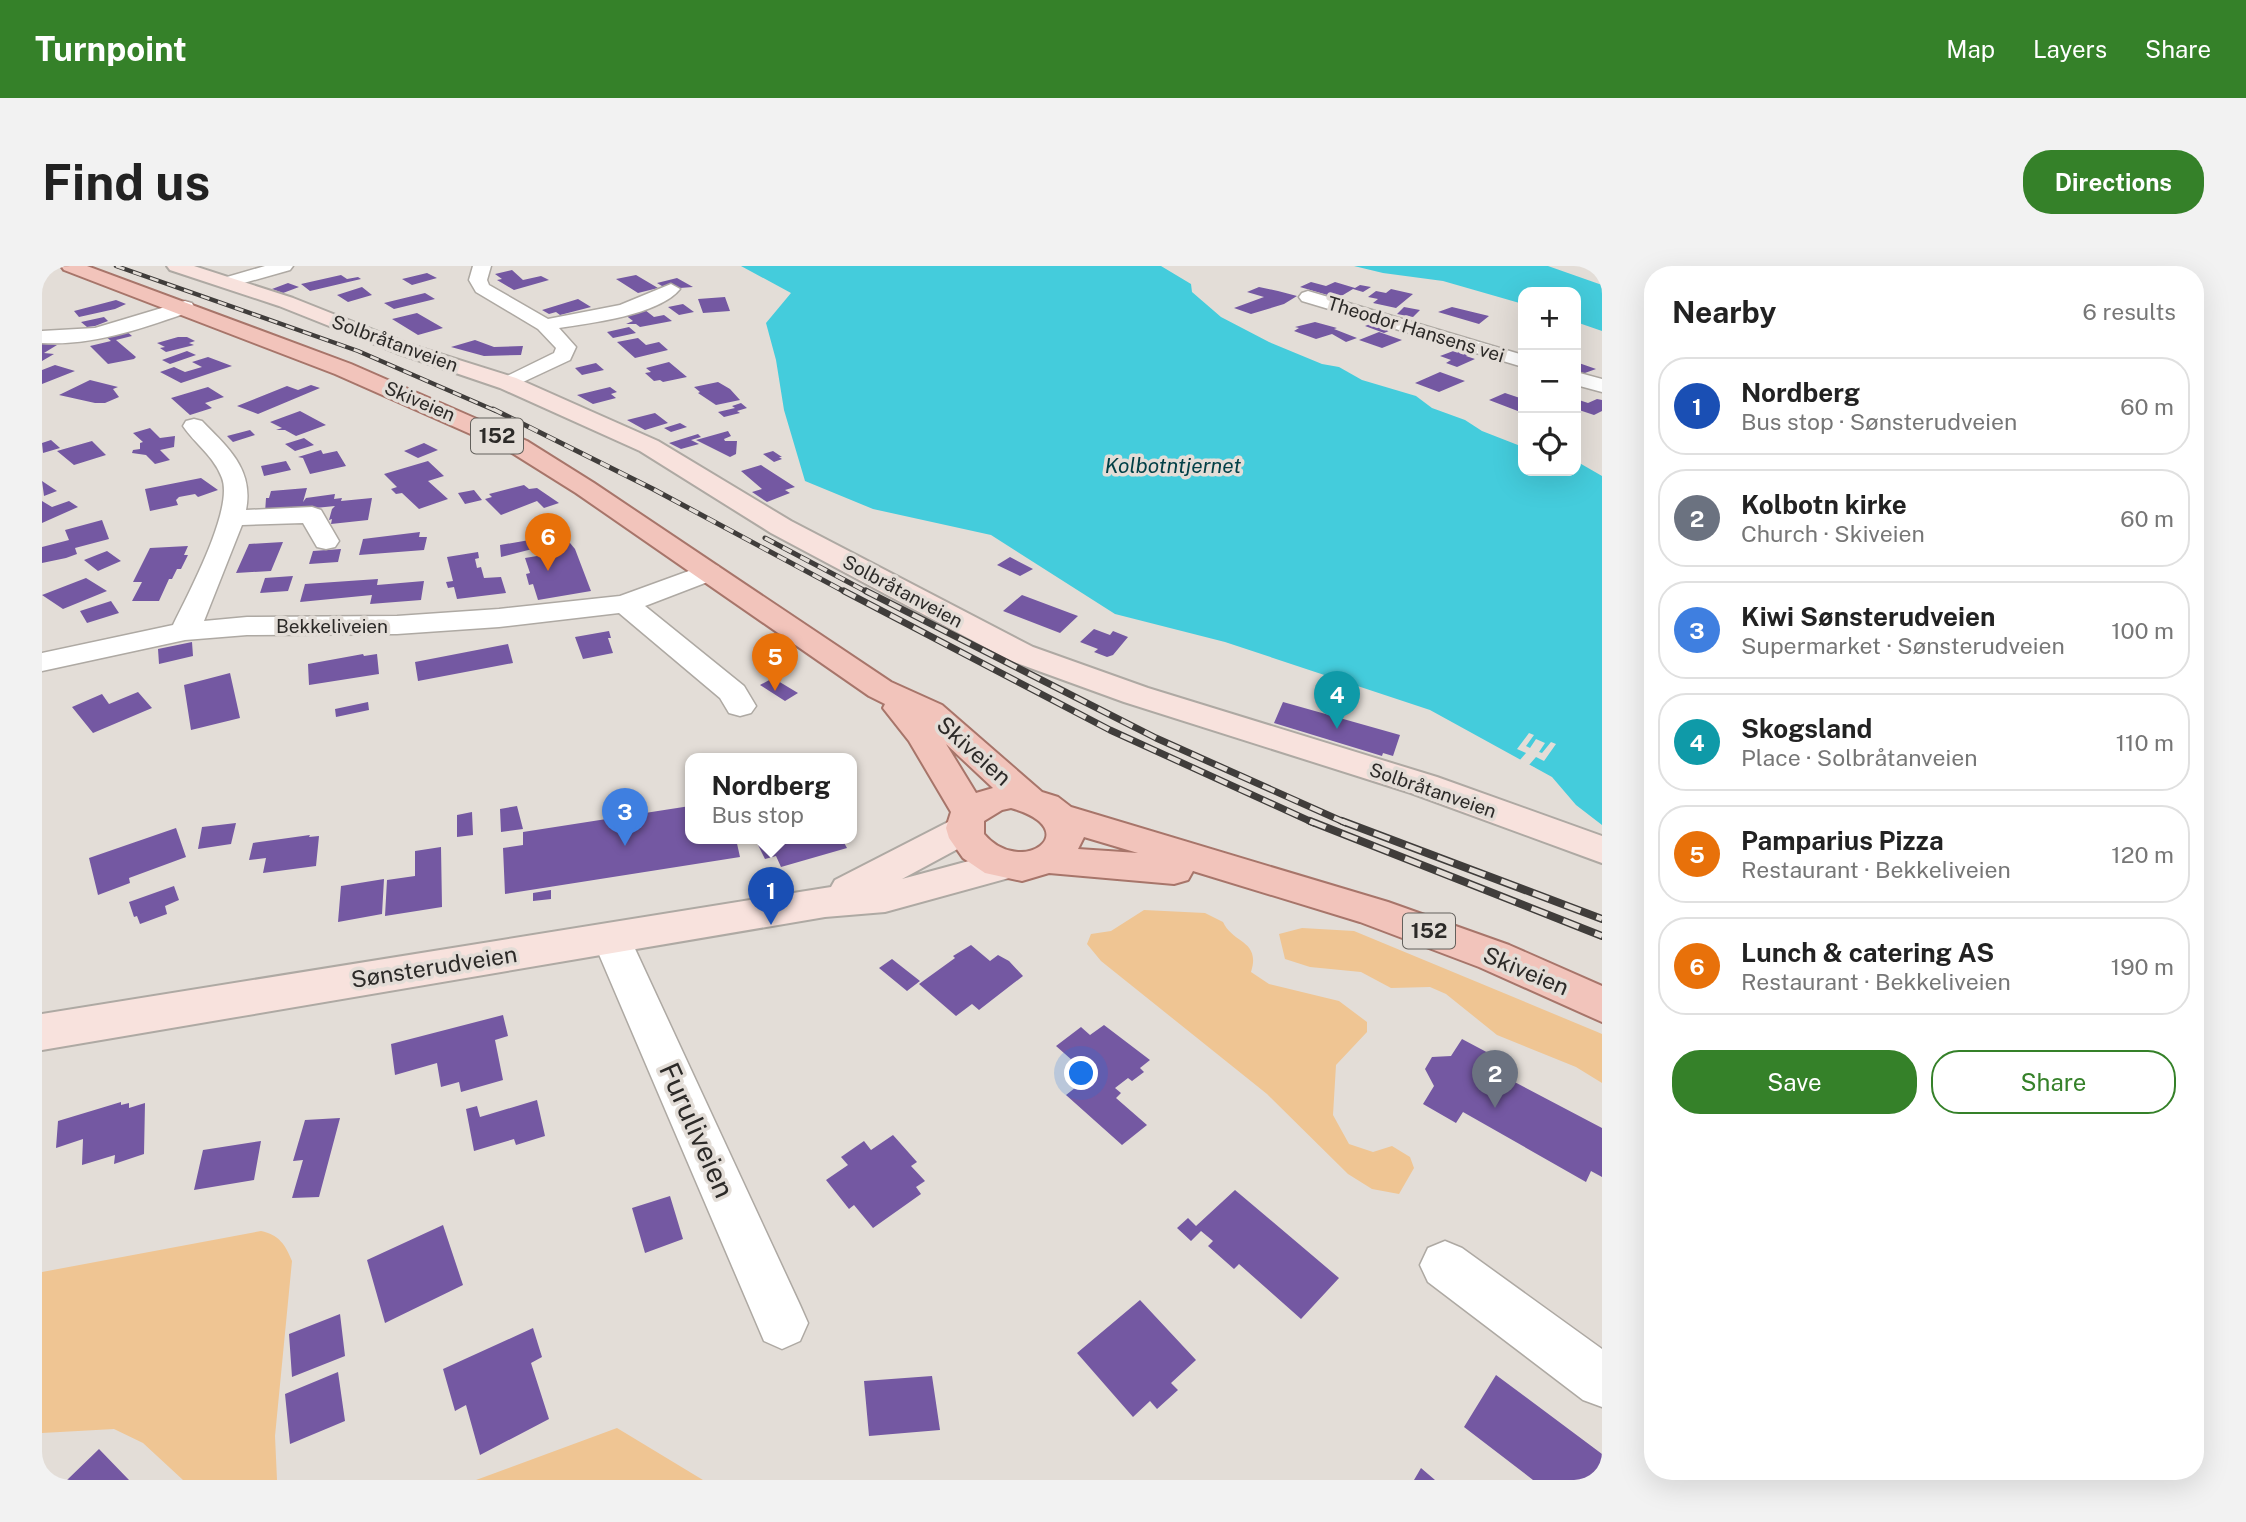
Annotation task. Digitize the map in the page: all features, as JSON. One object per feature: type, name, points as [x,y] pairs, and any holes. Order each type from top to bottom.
[{"type":"main road","name":"Skiveien","points":[[70,266],[185,307],[405,394],[517,446],[585,488],[880,689],[930,712],[954,730],[983,761],[1044,807],[1198,856],[1249,876],[1374,912],[1494,956],[1602,1005]]},
{"type":"main road","name":"Skiveien","points":[[880,689],[923,735],[967,821]]},
{"type":"main road","name":"152","points":[[1044,807],[1011,796],[980,803],[967,821],[968,841],[977,851],[1006,865],[1037,865],[1050,860]]},
{"type":"main road","points":[[1044,807],[1065,828],[1066,840],[1061,851],[1050,860]]},
{"type":"main road","name":"Skiveien","points":[[1050,860],[1249,876]]},
{"type":"street","name":"Solbråtanveien","points":[[176,266],[286,302],[404,349],[508,383],[649,446],[780,527],[1022,653],[1136,695],[1424,785],[1602,850]]},
{"type":"street","points":[[226,282],[284,266]]},
{"type":"street","points":[[482,266],[478,280],[482,288],[545,325],[566,347],[563,356],[508,383]]},
{"type":"street","points":[[545,325],[634,306],[659,298],[671,289]]},
{"type":"street","name":"Theodor Hansens vei","points":[[1308,297],[1518,360]]},
{"type":"street","points":[[42,337],[64,339],[84,335],[185,307]]},
{"type":"street","points":[[1581,380],[1602,386]]},
{"type":"street","points":[[186,631],[232,519],[238,496],[235,479],[218,452],[194,426]]},
{"type":"street","points":[[232,519],[312,515],[326,541]]},
{"type":"street","name":"Bekkeliveien","points":[[42,662],[152,636],[186,631],[247,626],[397,625],[499,618],[625,604],[708,572]]},
{"type":"street","points":[[625,604],[733,693],[740,706]]},
{"type":"street","name":"Sønsterudveien","points":[[825,902],[967,821]]},
{"type":"street","name":"Sønsterudveien","points":[[42,1031],[825,902],[885,898],[1006,865]]},
{"type":"street","name":"Furuliveien","points":[[611,938],[782,1323]]},
{"type":"street","points":[[1446,1265],[1602,1381]]},
{"type":"shaded area","points":[[1144,910],[1205,913],[1223,922],[1227,929],[1249,948],[1253,962],[1251,972],[1269,984],[1339,1001],[1367,1022],[1367,1032],[1336,1065],[1333,1115],[1349,1144],[1373,1152],[1392,1146],[1410,1157],[1414,1168],[1399,1194],[1372,1189],[1348,1174],[1267,1094],[1101,961],[1087,944],[1091,934],[1111,931]]},
{"type":"shaded area","points":[[1302,928],[1354,931],[1602,1034],[1602,1083],[1576,1067],[1497,1035],[1446,994],[1430,987],[1391,988],[1361,972],[1310,967],[1285,959],[1279,934]]},
{"type":"shaded area","points":[[261,1231],[281,1241],[292,1261],[275,1436],[277,1480],[183,1480],[143,1443],[114,1429],[42,1433],[42,1272]]},
{"type":"shaded area","points":[[617,1428],[703,1480],[476,1480]]},
{"type":"water","name":"Kolbotntjernet","points":[[741,266],[1161,266],[1191,284],[1192,292],[1221,317],[1269,342],[1322,364],[1339,367],[1362,380],[1416,396],[1432,408],[1518,445],[1518,476],[1581,476],[1581,464],[1602,476],[1602,825],[1576,805],[1552,777],[1430,710],[1225,642],[1115,614],[991,535],[873,509],[805,481],[784,410],[776,360],[766,323],[791,293]]},
{"type":"water","points":[[1354,266],[1548,266],[1602,285],[1602,331],[1581,324],[1581,287],[1518,287],[1518,303],[1443,281]]},
{"type":"pier","points":[[1529,733],[1534,735],[1526,746],[1530,748],[1536,739],[1545,743],[1539,752],[1542,753],[1551,742],[1556,744],[1544,761],[1536,757],[1529,765],[1535,768],[1533,770],[1513,760],[1519,761],[1526,753],[1517,749]]},
{"type":"building","points":[[512,270],[523,280],[541,276],[549,280],[514,290],[497,280],[502,279],[495,274]]},
{"type":"building","points":[[427,273],[437,278],[412,285],[402,279]]},
{"type":"building","points":[[341,275],[347,279],[361,279],[310,291],[301,284]]},
{"type":"building","points":[[636,275],[658,288],[638,293],[616,279]]},
{"type":"building","points":[[677,278],[693,287],[667,289],[657,283]]},
{"type":"building","points":[[1311,282],[1326,286],[1335,282],[1355,288],[1360,285],[1371,287],[1363,292],[1353,289],[1338,298],[1300,287]]},
{"type":"building","points":[[288,283],[299,287],[283,293],[272,289]]},
{"type":"building","points":[[362,287],[372,295],[348,302],[337,295]]},
{"type":"building","points":[[1259,287],[1297,296],[1284,304],[1251,314],[1234,308],[1264,297],[1247,292]]},
{"type":"building","points":[[1391,289],[1413,294],[1396,308],[1373,303],[1378,299],[1368,297],[1376,291],[1386,293]]},
{"type":"building","points":[[425,293],[435,299],[394,309],[384,303]]},
{"type":"building","points":[[725,297],[730,311],[703,313],[698,299]]},
{"type":"building","points":[[578,299],[591,307],[560,315],[542,310]]},
{"type":"building","points":[[116,300],[126,304],[79,317],[74,311]]},
{"type":"building","points":[[683,304],[694,312],[679,315],[668,307]]},
{"type":"building","points":[[1404,307],[1420,310],[1413,317],[1397,314]]},
{"type":"building","points":[[1452,307],[1489,316],[1479,324],[1438,312]]},
{"type":"building","points":[[645,310],[654,317],[664,315],[672,321],[640,327],[626,324],[633,321],[624,314]]},
{"type":"building","points":[[417,313],[443,328],[418,335],[392,319]]},
{"type":"building","points":[[104,317],[108,321],[95,326],[87,327],[81,322]]},
{"type":"building","points":[[1315,322],[1337,328],[1334,329],[1357,338],[1346,342],[1332,334],[1316,339],[1294,331],[1299,328],[1295,327]]},
{"type":"building","points":[[1375,322],[1394,329],[1384,333],[1365,326]]},
{"type":"building","points":[[629,327],[636,333],[613,338],[607,332]]},
{"type":"building","points":[[125,330],[132,336],[116,340],[136,357],[134,359],[108,364],[90,346],[111,341],[104,335]]},
{"type":"building","points":[[1379,332],[1402,340],[1382,348],[1359,340]]},
{"type":"building","points":[[178,337],[195,341],[189,343],[194,345],[166,352],[160,348],[165,347],[157,343]]},
{"type":"building","points":[[638,338],[646,345],[659,342],[668,350],[635,358],[617,342]]},
{"type":"building","points":[[475,340],[494,347],[523,346],[521,355],[484,356],[451,347]]},
{"type":"building","points":[[42,344],[57,345],[44,353],[54,354],[42,361]]},
{"type":"building","points":[[1456,350],[1470,354],[1466,356],[1475,359],[1457,367],[1446,363],[1451,360],[1440,356]]},
{"type":"building","points":[[187,351],[196,355],[170,364],[162,360]]},
{"type":"building","points":[[208,357],[232,366],[181,383],[160,372],[174,367],[185,372],[202,367],[192,362]]},
{"type":"building","points":[[669,362],[687,377],[663,382],[654,381],[645,373],[651,372],[646,368]]},
{"type":"building","points":[[596,363],[604,370],[582,375],[575,368]]},
{"type":"building","points":[[1581,364],[1596,369],[1582,374]]},
{"type":"building","points":[[55,365],[75,371],[42,384],[42,370]]},
{"type":"building","points":[[1440,372],[1465,381],[1439,392],[1415,383]]},
{"type":"building","points":[[90,380],[118,387],[113,389],[119,397],[105,403],[95,403],[59,395]]},
{"type":"building","points":[[718,382],[730,389],[740,400],[716,405],[698,393],[700,392],[694,387]]},
{"type":"building","points":[[311,385],[320,388],[258,414],[237,406],[287,386],[298,390]]},
{"type":"building","points":[[208,387],[224,397],[205,403],[212,408],[190,415],[171,398]]},
{"type":"building","points":[[610,387],[617,392],[611,394],[616,398],[593,404],[577,395]]},
{"type":"building","points":[[1505,393],[1518,397],[1518,411],[1489,400]]},
{"type":"building","points":[[1602,400],[1602,411],[1594,415],[1581,411],[1581,401],[1588,403]]},
{"type":"building","points":[[741,403],[747,408],[737,411],[740,413],[724,417],[718,412],[735,408],[732,406]]},
{"type":"building","points":[[300,411],[326,425],[296,436],[285,430],[276,430],[282,428],[270,422]]},
{"type":"building","points":[[655,413],[668,423],[645,430],[627,420]]},
{"type":"building","points":[[680,423],[687,427],[671,432],[664,428]]},
{"type":"building","points":[[150,428],[160,438],[175,436],[174,447],[160,450],[170,460],[155,464],[146,455],[132,453],[133,450],[140,449],[140,443],[143,442],[133,433]]},
{"type":"building","points":[[250,430],[255,435],[233,442],[227,436]]},
{"type":"building","points":[[728,431],[731,436],[724,439],[725,441],[737,441],[736,454],[730,457],[696,440]]},
{"type":"building","points":[[698,434],[701,437],[691,440],[699,444],[681,449],[669,443]]},
{"type":"building","points":[[304,438],[314,445],[295,451],[285,444]]},
{"type":"building","points":[[51,440],[60,448],[43,453],[42,443]]},
{"type":"building","points":[[92,441],[106,455],[74,465],[57,451]]},
{"type":"building","points":[[424,443],[438,450],[418,458],[404,451]]},
{"type":"building","points":[[321,450],[323,454],[337,451],[346,466],[310,474],[303,458],[298,457]]},
{"type":"building","points":[[773,451],[782,459],[774,462],[763,454]]},
{"type":"building","points":[[286,461],[291,470],[264,476],[261,466]]},
{"type":"building","points":[[428,461],[444,476],[428,481],[448,499],[419,509],[402,493],[396,494],[391,489],[397,487],[384,474]]},
{"type":"building","points":[[761,465],[795,487],[785,490],[790,493],[767,502],[752,492],[762,489],[741,471]]},
{"type":"building","points":[[201,478],[218,490],[198,497],[195,494],[179,497],[176,500],[178,505],[150,511],[145,489]]},
{"type":"building","points":[[42,481],[57,491],[44,496]]},
{"type":"building","points":[[524,485],[529,489],[537,488],[559,503],[544,508],[537,501],[501,515],[485,499],[492,497],[489,494]]},
{"type":"building","points":[[307,488],[303,502],[306,498],[335,494],[334,499],[342,498],[341,501],[372,498],[368,520],[331,524],[332,519],[329,520],[335,506],[265,513],[266,498],[269,498],[271,491]]},
{"type":"building","points":[[474,490],[482,500],[465,504],[458,493]]},
{"type":"building","points":[[42,501],[52,507],[69,501],[78,507],[42,523]]},
{"type":"building","points":[[102,520],[109,539],[75,548],[77,554],[66,558],[42,563],[42,547],[69,540],[65,530]]},
{"type":"building","points":[[420,532],[419,537],[427,537],[424,550],[359,555],[363,539]]},
{"type":"building","points":[[541,538],[544,546],[570,543],[575,549],[591,591],[538,600],[533,584],[529,585],[526,574],[530,573],[525,558],[543,555],[540,547],[501,557],[500,545]]},
{"type":"building","points":[[283,542],[271,571],[236,573],[249,544]]},
{"type":"building","points":[[188,546],[184,555],[188,555],[181,569],[177,569],[172,579],[169,579],[159,601],[132,601],[142,582],[133,582],[150,548]]},
{"type":"building","points":[[341,549],[338,562],[309,564],[313,551]]},
{"type":"building","points":[[107,551],[121,561],[98,571],[84,560]]},
{"type":"building","points":[[478,552],[479,558],[475,559],[477,568],[481,567],[484,578],[501,577],[506,593],[457,599],[454,587],[448,588],[446,582],[453,581],[447,557]]},
{"type":"building","points":[[1010,557],[1033,569],[1020,576],[997,565]]},
{"type":"building","points":[[293,576],[288,591],[260,593],[265,578]]},
{"type":"building","points":[[86,578],[107,591],[63,609],[42,595]]},
{"type":"building","points":[[378,579],[377,585],[424,581],[421,600],[370,604],[372,595],[300,602],[305,584]]},
{"type":"building","points":[[1022,595],[1078,616],[1060,633],[1003,611]]},
{"type":"building","points":[[111,601],[119,613],[87,623],[80,611]]},
{"type":"building","points":[[1094,629],[1110,635],[1113,631],[1128,637],[1113,655],[1107,657],[1094,652],[1098,649],[1080,642]]},
{"type":"building","points":[[609,631],[611,638],[608,638],[613,653],[583,659],[575,637]]},
{"type":"building","points":[[192,642],[193,656],[159,664],[158,649]]},
{"type":"building","points":[[508,644],[513,663],[418,681],[415,662]]},
{"type":"building","points":[[377,654],[379,674],[309,685],[308,664]]},
{"type":"building","points":[[230,673],[240,718],[191,730],[184,685]]},
{"type":"building","points":[[773,678],[798,693],[785,701],[760,685]]},
{"type":"building","points":[[138,692],[152,708],[93,733],[72,707],[102,694],[109,704]]},
{"type":"building","points":[[368,702],[369,710],[336,717],[335,709]]},
{"type":"building","points":[[1283,702],[1400,735],[1393,756],[1383,753],[1382,756],[1274,723]]},
{"type":"building","points":[[517,806],[523,829],[501,832],[500,809]]},
{"type":"building","points":[[685,807],[685,844],[737,844],[740,857],[505,894],[503,848],[523,845],[523,832]]},
{"type":"building","points":[[472,812],[473,835],[457,837],[457,815]]},
{"type":"building","points":[[236,823],[231,844],[198,849],[202,827]]},
{"type":"building","points":[[176,828],[186,857],[129,878],[130,883],[98,895],[89,858]]},
{"type":"building","points":[[310,835],[309,837],[319,836],[316,866],[263,873],[266,858],[249,860],[253,843]]},
{"type":"building","points":[[758,844],[845,844],[847,848],[781,867],[776,856],[765,859]]},
{"type":"building","points":[[441,847],[442,907],[385,916],[387,880],[415,876],[415,851]]},
{"type":"building","points":[[384,879],[382,914],[338,922],[341,886]]},
{"type":"building","points":[[174,886],[179,900],[165,906],[167,914],[140,924],[137,916],[134,917],[129,902]]},
{"type":"building","points":[[551,890],[551,899],[533,901],[533,893]]},
{"type":"building","points":[[971,945],[990,961],[998,955],[1009,961],[1023,976],[979,1010],[972,1004],[956,1016],[919,984]]},
{"type":"building","points":[[892,959],[920,981],[907,991],[879,968]]},
{"type":"building","points":[[503,1015],[508,1036],[495,1040],[503,1080],[461,1092],[459,1082],[441,1087],[437,1063],[395,1075],[391,1044]]},
{"type":"building","points":[[1104,1025],[1150,1060],[1140,1068],[1144,1072],[1132,1081],[1128,1078],[1115,1088],[1121,1093],[1116,1098],[1147,1125],[1122,1145],[1066,1095],[1090,1076],[1056,1046],[1081,1027],[1090,1035]]},
{"type":"building","points":[[1462,1039],[1494,1056],[1488,1068],[1602,1128],[1602,1177],[1591,1171],[1586,1182],[1463,1112],[1456,1123],[1423,1104],[1434,1086],[1425,1069],[1432,1057],[1451,1056]]},
{"type":"building","points":[[537,1100],[545,1136],[516,1145],[514,1139],[474,1151],[466,1109],[477,1106],[480,1117]]},
{"type":"building","points":[[121,1102],[121,1105],[129,1103],[129,1108],[145,1103],[144,1154],[114,1164],[115,1155],[82,1165],[83,1139],[56,1148],[58,1121]]},
{"type":"building","points":[[340,1118],[319,1197],[292,1198],[303,1160],[293,1161],[305,1120]]},
{"type":"building","points":[[893,1135],[917,1162],[911,1166],[925,1181],[916,1187],[921,1194],[873,1228],[854,1205],[849,1209],[826,1180],[848,1165],[841,1157],[864,1141],[871,1150]]},
{"type":"building","points":[[261,1141],[254,1180],[194,1190],[203,1150]]},
{"type":"building","points":[[1235,1190],[1339,1278],[1301,1319],[1239,1264],[1234,1269],[1208,1246],[1213,1241],[1201,1231],[1191,1241],[1177,1228],[1188,1218],[1196,1226]]},
{"type":"building","points":[[670,1196],[683,1239],[645,1253],[632,1208]]},
{"type":"building","points":[[443,1225],[463,1285],[385,1323],[367,1260]]},
{"type":"building","points":[[1140,1300],[1196,1360],[1171,1383],[1178,1390],[1157,1409],[1150,1401],[1133,1417],[1077,1353]]},
{"type":"building","points":[[340,1314],[345,1356],[292,1377],[289,1334]]},
{"type":"building","points":[[533,1328],[542,1357],[531,1363],[549,1419],[480,1455],[466,1405],[455,1411],[443,1369]]},
{"type":"building","points":[[338,1372],[345,1421],[290,1444],[285,1394]]},
{"type":"building","points":[[1496,1375],[1602,1454],[1602,1480],[1533,1480],[1464,1427]]},
{"type":"building","points":[[932,1376],[940,1430],[869,1436],[864,1381]]},
{"type":"building","points":[[99,1449],[129,1480],[67,1480]]},
{"type":"building","points":[[1421,1468],[1435,1480],[1414,1480]]},
{"type":"railway","points":[[116,266],[358,351],[496,411]]},
{"type":"railway","points":[[493,409],[653,489],[847,593]]},
{"type":"railway","points":[[765,538],[869,593]]},
{"type":"railway","points":[[844,591],[1110,730],[1314,823]]},
{"type":"railway","points":[[866,591],[1156,738],[1346,823]]},
{"type":"railway","points":[[1310,821],[1602,936]]},
{"type":"railway","points":[[1342,821],[1602,919]]},
{"type":"place","name":"Lunch & catering AS","points":[[548,571]]},
{"type":"place","name":"Pamparius Pizza","points":[[775,691]]},
{"type":"place","name":"Skogsland","points":[[1337,729]]},
{"type":"place","name":"Kiwi Sønsterudveien","points":[[625,846]]},
{"type":"place","name":"Nordberg","points":[[771,925]]},
{"type":"place","name":"Kolbotn kirke","points":[[1495,1108]]}]
